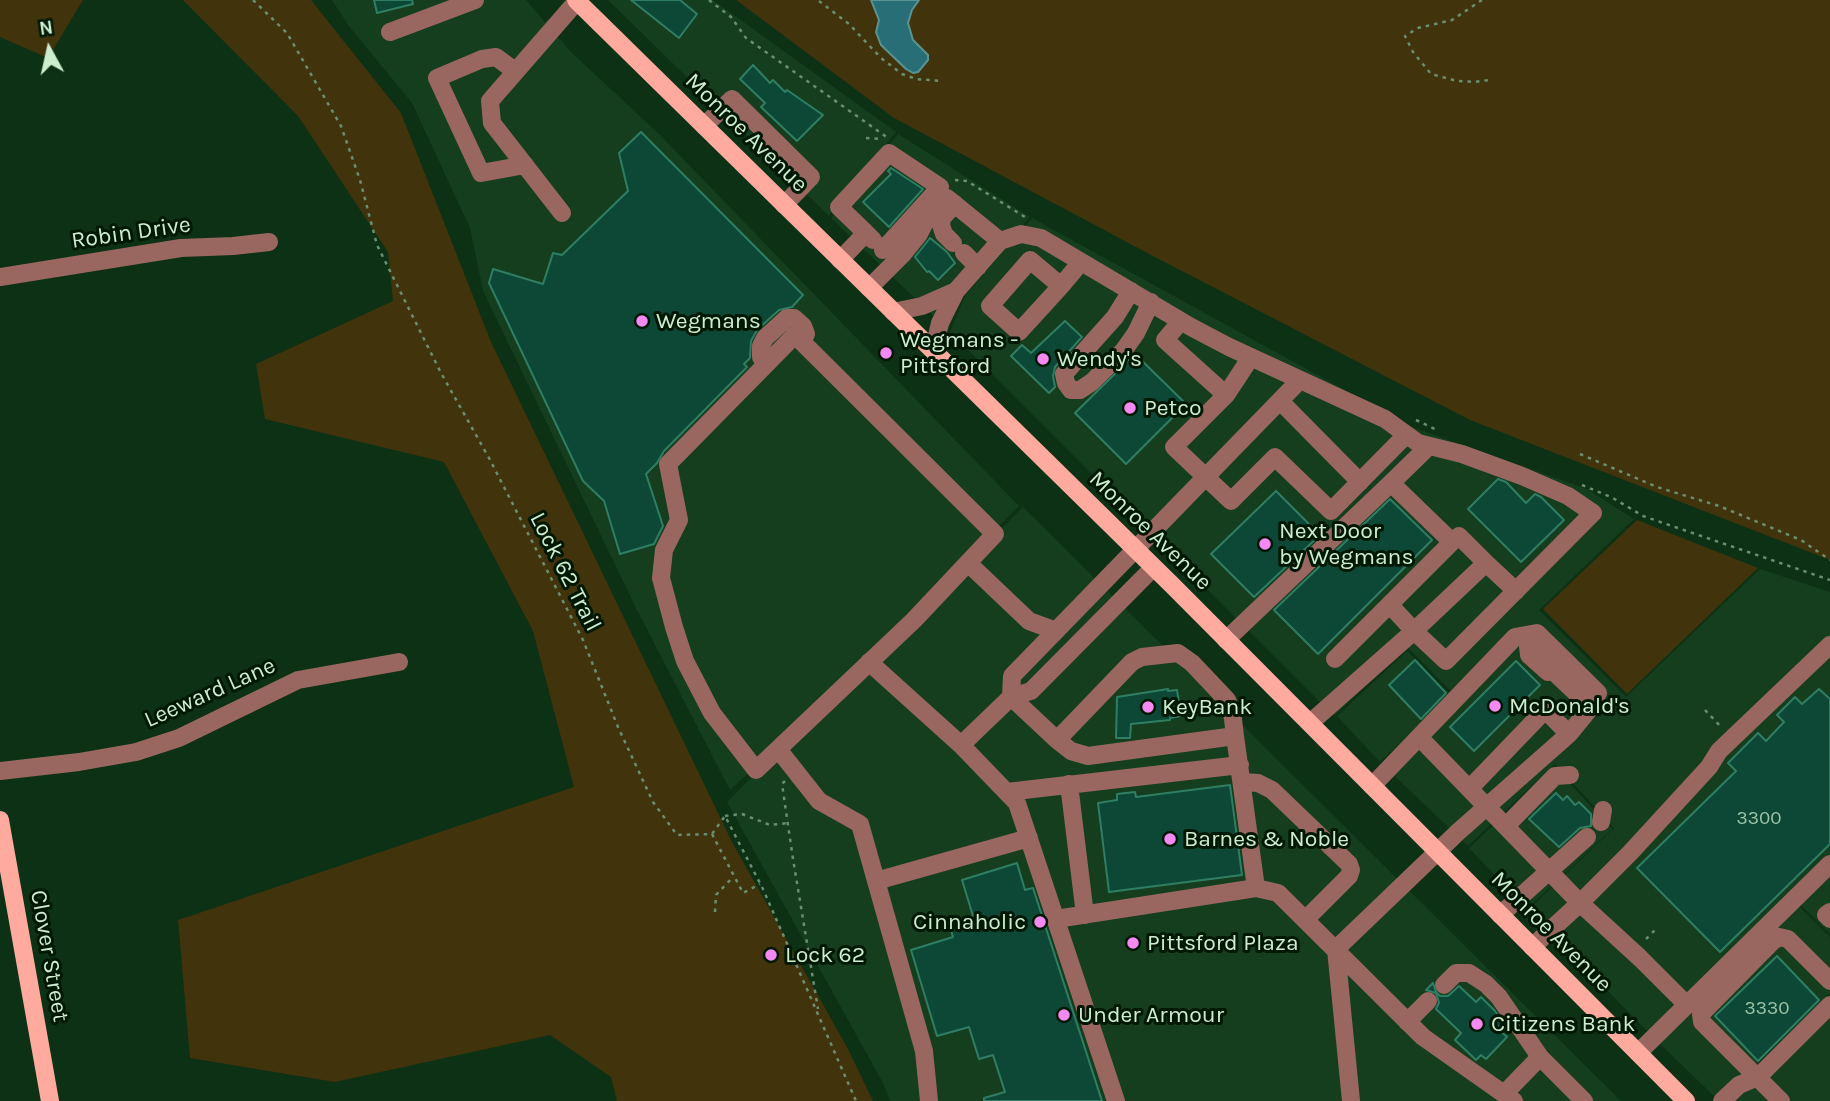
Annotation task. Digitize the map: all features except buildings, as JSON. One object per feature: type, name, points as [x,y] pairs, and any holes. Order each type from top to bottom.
[{"type":"main road","name":"Monroe Avenue","points":[[577,1],[1310,723],[1686,1101]]},
{"type":"main road","name":"Clover Street","points":[[0,820],[50,1101]]},
{"type":"street","points":[[390,32],[475,0]]},
{"type":"street","points":[[562,214],[492,123],[490,101],[577,1]]},
{"type":"street","points":[[515,71],[496,57],[482,59],[437,78],[481,173],[525,165]]},
{"type":"street","points":[[704,126],[732,99],[811,177],[784,205]]},
{"type":"street","points":[[869,289],[889,256],[940,187],[889,153],[839,206],[889,256]]},
{"type":"street","points":[[951,201],[1000,241]]},
{"type":"street","points":[[951,201],[942,218],[944,234],[978,267]]},
{"type":"street","points":[[889,256],[951,201]]},
{"type":"street","points":[[840,260],[866,233]]},
{"type":"street","points":[[938,357],[936,340],[940,323],[956,291],[1000,241],[1021,234],[1041,238],[1181,321],[1251,357],[1385,419],[1409,426],[1418,443],[1462,454],[1522,476],[1568,496],[1593,513],[1446,661],[1390,605]]},
{"type":"street","name":"Robin Drive","points":[[0,277],[181,248],[269,242]]},
{"type":"street","points":[[1060,286],[1081,262]]},
{"type":"street","points":[[893,312],[922,306],[956,291]]},
{"type":"street","points":[[1131,291],[1115,317],[1064,374],[1071,390],[1080,390],[1092,382],[1124,350],[1136,333],[1151,302]]},
{"type":"street","points":[[1181,321],[1165,340],[1226,395]]},
{"type":"street","points":[[795,335],[995,534],[968,563],[914,620],[756,770],[712,713],[685,662],[661,578],[664,550],[679,520],[667,464],[795,335]]},
{"type":"street","points":[[1251,357],[1226,395],[1174,447],[1231,501],[1275,457],[1331,511],[1409,426]]},
{"type":"street","points":[[1235,736],[1088,756],[1071,751],[1011,697],[1012,676],[1300,380]]},
{"type":"street","points":[[1280,401],[1360,482]]},
{"type":"street","points":[[1226,640],[1429,446]]},
{"type":"street","points":[[1391,483],[1452,542]]},
{"type":"street","points":[[1335,659],[1459,536],[1516,591]]},
{"type":"street","points":[[968,563],[1030,621],[1056,631]]},
{"type":"street","points":[[1310,723],[1486,563]]},
{"type":"street","points":[[961,745],[1011,697],[1031,691],[1153,568]]},
{"type":"street","points":[[1336,949],[1438,852],[1569,734],[1591,707],[1598,693],[1537,633],[1516,637],[1372,786]]},
{"type":"street","points":[[1532,947],[1580,904],[1709,767],[1719,751],[1830,645]]},
{"type":"street","points":[[1421,735],[1434,730],[1517,649],[1528,646],[1536,646],[1555,663],[1555,673],[1591,707]]},
{"type":"street","points":[[1057,740],[1132,662],[1142,657],[1178,653],[1192,663],[1227,700],[1232,711],[1256,888]]},
{"type":"street","name":"Leeward Lane","points":[[0,771],[136,752],[179,738],[298,680],[399,662]]},
{"type":"street","points":[[869,662],[961,745],[1017,803],[1116,1101]]},
{"type":"street","points":[[1470,788],[1545,710],[1569,734]]},
{"type":"street","points":[[1421,735],[1580,904],[1687,1005]]},
{"type":"street","points":[[778,749],[819,801],[860,824],[924,1051],[929,1101]]},
{"type":"street","points":[[1007,792],[1069,784],[1241,774],[1272,790],[1349,864],[1352,870],[1306,919]]},
{"type":"street","points":[[1506,827],[1555,776],[1570,775]]},
{"type":"street","points":[[1069,784],[1085,915]]},
{"type":"street","points":[[1500,915],[1587,837]]},
{"type":"street","points":[[876,881],[1029,838]]},
{"type":"street","points":[[1638,1053],[1830,864]]},
{"type":"street","points":[[1056,919],[1256,888],[1269,889],[1278,893],[1306,919],[1407,1023],[1509,1097],[1540,1057]]},
{"type":"street","points":[[1830,912],[1826,915],[1830,919]]},
{"type":"street","points":[[1781,1101],[1702,1022],[1701,1014],[1779,937],[1788,939],[1830,981]]},
{"type":"street","points":[[1336,949],[1351,1101]]},
{"type":"street","points":[[1444,985],[1456,973],[1469,973],[1486,984],[1499,997],[1540,1057],[1584,1101]]},
{"type":"street","points":[[1407,1023],[1428,1001]]},
{"type":"street","points":[[1722,1101],[1739,1085],[1758,1077],[1830,1006]]},
{"type":"path","name":"Lock 62 Trail","points":[[253,0],[286,33],[341,126],[360,180],[377,245],[441,373],[489,458],[583,640],[618,727],[653,802],[677,835],[712,834]]},
{"type":"path","points":[[709,0],[731,18],[746,38],[884,133],[890,140],[866,138]]},
{"type":"path","points":[[1482,0],[1452,20],[1418,28],[1405,36],[1413,52],[1431,74],[1457,81],[1489,80]]},
{"type":"path","points":[[819,1],[849,24],[893,68],[916,79],[941,81]]},
{"type":"path","points":[[944,178],[967,181],[1033,222]]},
{"type":"path","points":[[1409,426],[1445,434]]},
{"type":"path","points":[[1580,454],[1801,540],[1830,560]]},
{"type":"path","points":[[1573,481],[1613,498],[1643,516],[1830,580]]},
{"type":"path","points":[[1704,710],[1727,733]]},
{"type":"path","points":[[796,772],[782,784],[819,1016]]},
{"type":"path","points":[[760,884],[743,893],[712,834],[725,816],[743,814],[770,825],[788,823]]},
{"type":"path","points":[[725,816],[760,884],[856,1101]]},
{"type":"path","points":[[715,912],[716,895],[734,875]]},
{"type":"path","points":[[1647,939],[1656,929]]},
{"type":"shaded area","points":[[0,0],[83,0],[48,58],[0,37]]},
{"type":"shaded area","points":[[183,0],[311,0],[401,113],[491,342],[732,842],[848,1049],[873,1101],[617,1101],[611,1077],[550,1035],[335,1082],[190,1058],[178,920],[574,787],[533,631],[444,462],[265,419],[256,364],[393,301],[388,252],[298,116]]},
{"type":"shaded area","points":[[332,0],[526,0],[570,51],[660,135],[1019,506],[811,716],[730,790],[636,608],[483,291],[470,228],[412,103],[348,25]]},
{"type":"shaded area","points":[[608,0],[713,0],[896,132],[829,216]]},
{"type":"shaded area","points":[[736,0],[1830,0],[1830,560],[1470,420],[894,118]]},
{"type":"shaded area","points":[[898,134],[1030,217],[962,294],[948,330],[831,218]]},
{"type":"shaded area","points":[[1032,218],[1412,427],[1587,489],[1634,519],[1539,610],[1626,697],[1760,569],[1830,592],[1830,934],[1799,903],[1655,1039],[1528,910],[1614,828],[1555,764],[1468,846],[1382,764],[1455,695],[1407,647],[1334,716],[950,332],[965,296]]},
{"type":"shaded area","name":"Pittsford Plaza","points":[[1023,507],[1621,1101],[890,1101],[883,1083],[727,802]]},
{"type":"shaded area","points":[[1637,520],[1758,568],[1627,694],[1543,609]]},
{"type":"shaded area","points":[[1407,651],[1451,695],[1380,762],[1337,716]]},
{"type":"shaded area","points":[[1555,767],[1612,829],[1527,909],[1469,848]]},
{"type":"shaded area","points":[[1799,906],[1830,937],[1830,993],[1719,1101],[1657,1041]]},
{"type":"shaded area","points":[[1830,997],[1830,1101],[1722,1101]]},
{"type":"water","points":[[871,0],[919,0],[908,23],[913,40],[928,55],[928,60],[918,72],[913,73],[906,69],[881,45],[876,32],[879,20]]},
{"type":"place","name":"Wegmans","points":[[642,321]]},
{"type":"place","name":"Wegmans - Pittsford","points":[[886,353]]},
{"type":"place","name":"Wendy's","points":[[1043,359]]},
{"type":"place","name":"Petco","points":[[1130,408]]},
{"type":"place","name":"Next Door by Wegmans","points":[[1265,544]]},
{"type":"place","name":"McDonald's","points":[[1495,706]]},
{"type":"place","name":"KeyBank","points":[[1148,707]]},
{"type":"place","name":"Barnes & Noble","points":[[1170,839]]},
{"type":"place","name":"Cinnaholic","points":[[1040,922]]},
{"type":"place","name":"Pittsford Plaza","points":[[1133,943]]},
{"type":"place","name":"Lock 62","points":[[771,955]]},
{"type":"place","name":"Under Armour","points":[[1064,1015]]},
{"type":"place","name":"Citizens Bank","points":[[1477,1024]]}]
